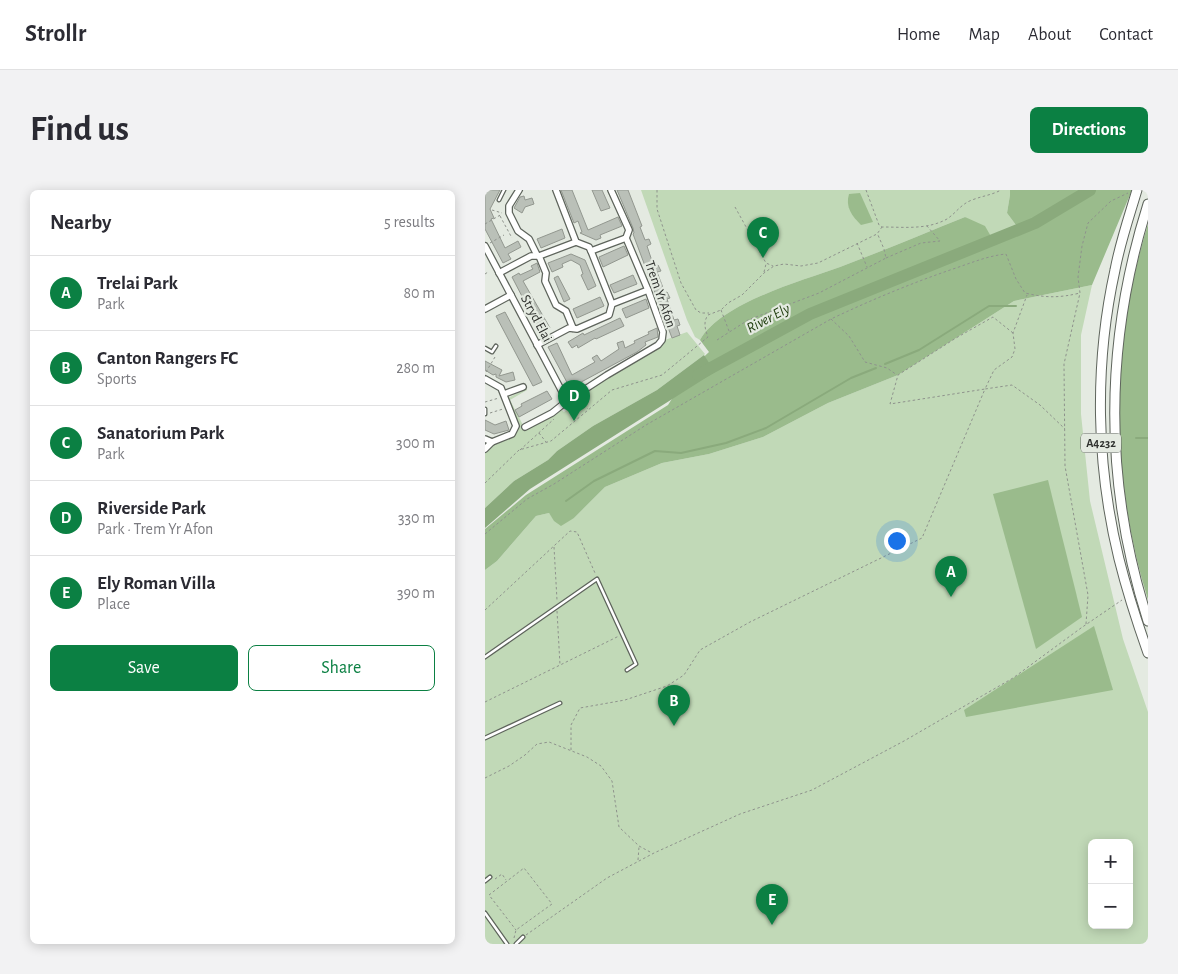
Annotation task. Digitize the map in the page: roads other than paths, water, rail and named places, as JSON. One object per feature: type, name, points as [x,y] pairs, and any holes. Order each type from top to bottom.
[{"type":"main road","name":"A4232","points":[[1133,191],[1114,271],[1104,339],[1100,405],[1101,446],[1108,508],[1119,559],[1148,653]]},
{"type":"main road","name":"A4232","points":[[1148,204],[1123,302],[1117,340],[1113,406],[1120,505],[1130,557],[1148,621]]},
{"type":"street","points":[[519,190],[506,213],[518,231],[529,238],[546,274],[545,281],[556,306],[566,311],[573,328]]},
{"type":"street","points":[[557,190],[576,242]]},
{"type":"street","name":"Trem Yr Afon","points":[[525,427],[552,413],[567,401],[658,345],[662,340],[663,332],[626,238],[629,230],[611,190]]},
{"type":"street","points":[[591,251],[626,238]]},
{"type":"street","points":[[499,273],[531,256],[538,256],[576,242],[589,247],[613,304],[609,315],[577,329],[573,328],[537,345]]},
{"type":"street","name":"Stryd Elai","points":[[488,245],[499,273],[567,401]]},
{"type":"street","points":[[613,304],[648,290]]},
{"type":"street","points":[[485,309],[511,295]]},
{"type":"street","points":[[485,376],[501,388],[508,408],[516,422],[516,429],[512,434],[492,442],[485,449]]},
{"type":"street","points":[[504,395],[523,387]]},
{"type":"street","points":[[485,439],[492,442]]},
{"type":"lane","points":[[499,200],[504,190]]},
{"type":"lane","points":[[485,348],[492,352],[496,346]]},
{"type":"lane","points":[[485,409],[485,414]]},
{"type":"lane","points":[[485,657],[597,579],[636,664],[627,670]]},
{"type":"lane","points":[[485,738],[560,702]]},
{"type":"lane","points":[[485,880],[490,878]]},
{"type":"lane","points":[[485,913],[507,944]]},
{"type":"lane","points":[[516,944],[523,937]]},
{"type":"waterway","name":"River Ely","points":[[698,375],[810,314],[1035,223],[1090,190]]},
{"type":"waterway","points":[[885,364],[919,350],[989,306],[1016,306]]},
{"type":"waterway","points":[[566,501],[594,481],[655,451],[681,453],[726,443],[766,428],[851,378],[876,368]]},
{"type":"waterway","points":[[1136,438],[1148,438]]},
{"type":"place","name":"Sanatorium Park","points":[[763,258]]},
{"type":"place","name":"Riverside Park","points":[[574,421]]},
{"type":"place","name":"Trelai Park","points":[[951,597]]},
{"type":"place","name":"Canton Rangers FC","points":[[674,726]]},
{"type":"place","name":"Ely Roman Villa","points":[[772,925]]}]
